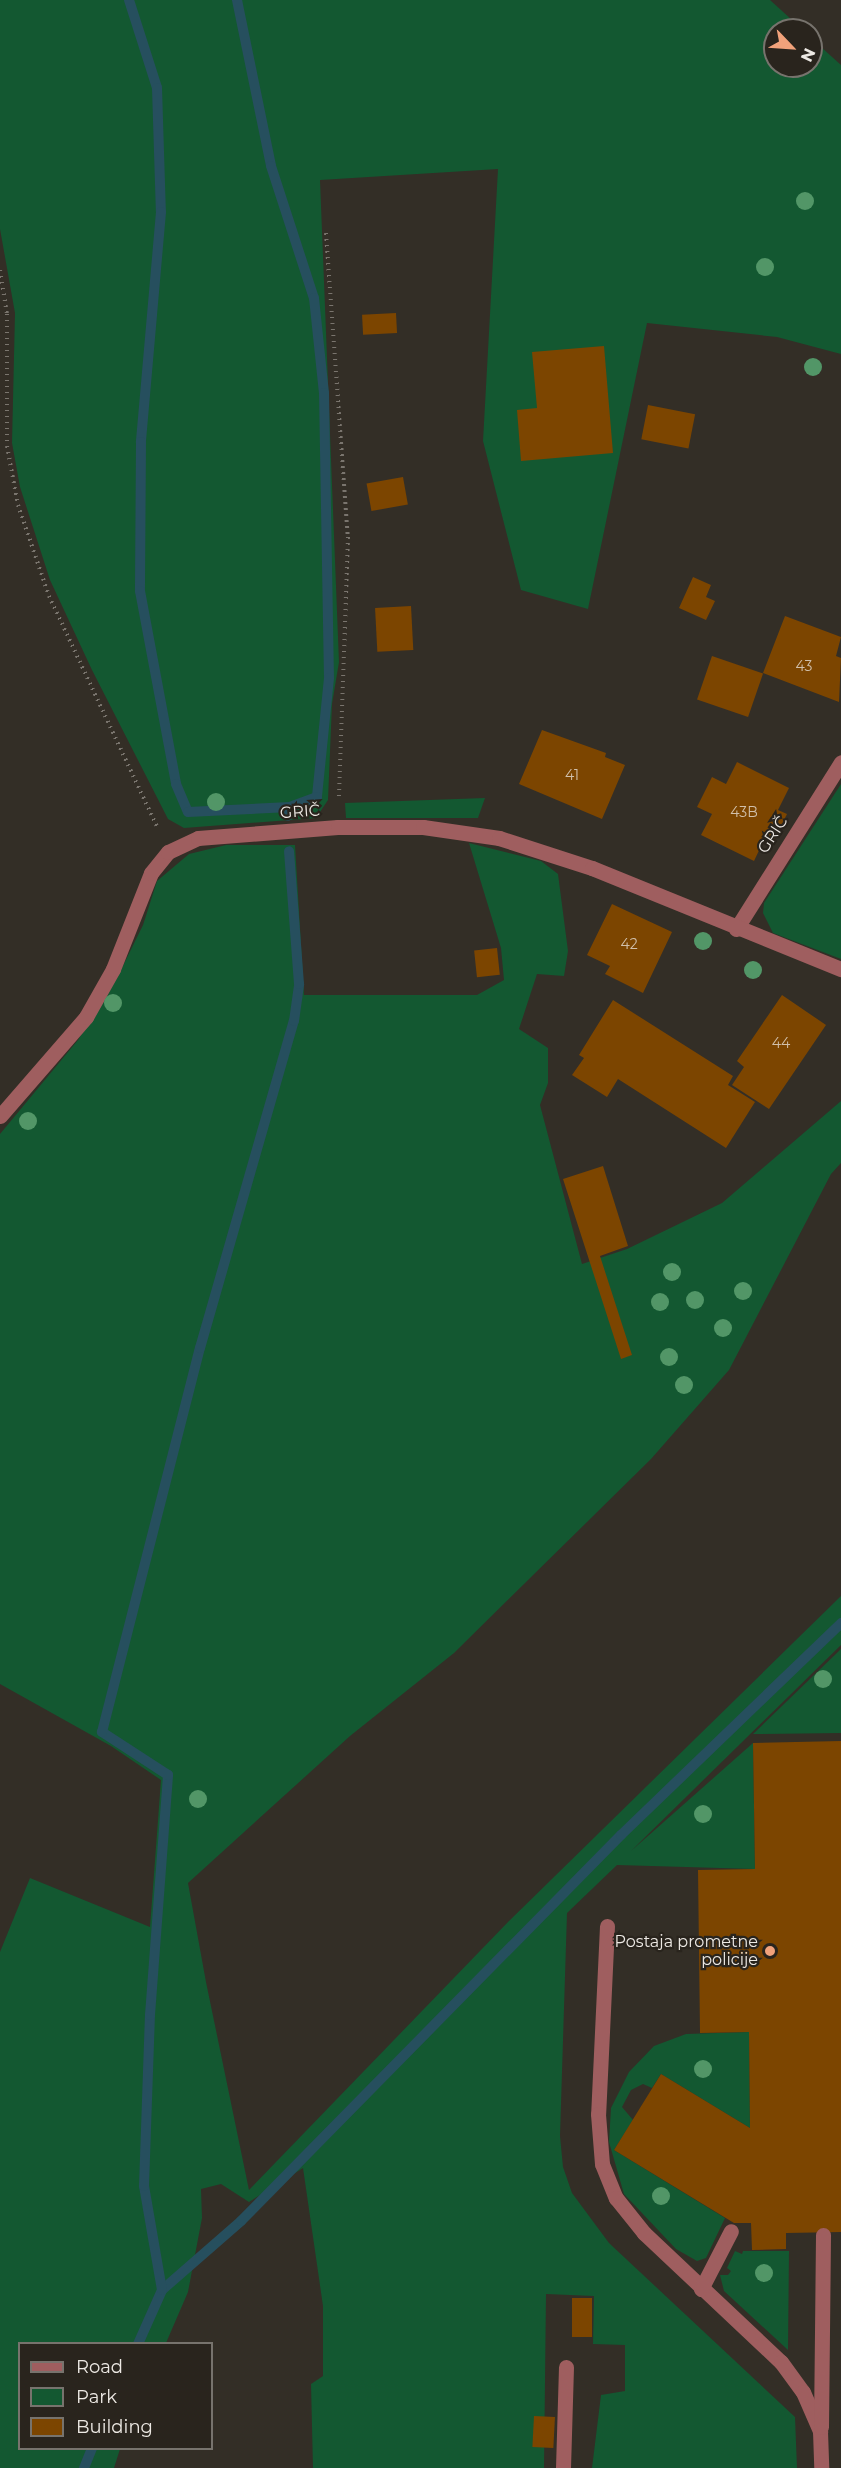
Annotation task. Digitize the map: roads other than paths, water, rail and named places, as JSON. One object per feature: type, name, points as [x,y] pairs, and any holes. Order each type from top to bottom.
[{"type":"street","name":"GRIČ","points":[[736,929],[841,762]]},
{"type":"street","name":"GRIČ","points":[[0,1116],[87,1017],[113,969],[151,873],[168,852],[198,838],[338,827],[423,827],[499,838],[592,868],[736,929],[841,969]]},
{"type":"street","points":[[607,1926],[598,2114],[602,2164],[615,2198],[644,2233],[781,2362],[803,2392],[820,2431]]},
{"type":"street","points":[[701,2289],[731,2231]]},
{"type":"street","points":[[821,2468],[823,2235]]},
{"type":"street","points":[[563,2468],[566,2367]]},
{"type":"waterway","points":[[129,0],[157,88],[161,212],[141,442],[140,591],[176,784],[188,812],[290,807],[288,816]]},
{"type":"waterway","points":[[237,0],[271,166],[314,298],[324,393],[329,678],[317,797],[290,807]]},
{"type":"waterway","points":[[139,2342],[162,2290],[144,2186],[150,2015],[168,1775],[102,1732],[200,1348],[294,1021],[299,984],[289,851]]},
{"type":"waterway","points":[[162,2290],[241,2221],[621,1835],[841,1623]]},
{"type":"waterway","points":[[84,2468],[91,2450]]},
{"type":"place","name":"Postaja prometne policije","points":[[770,1951]]}]
